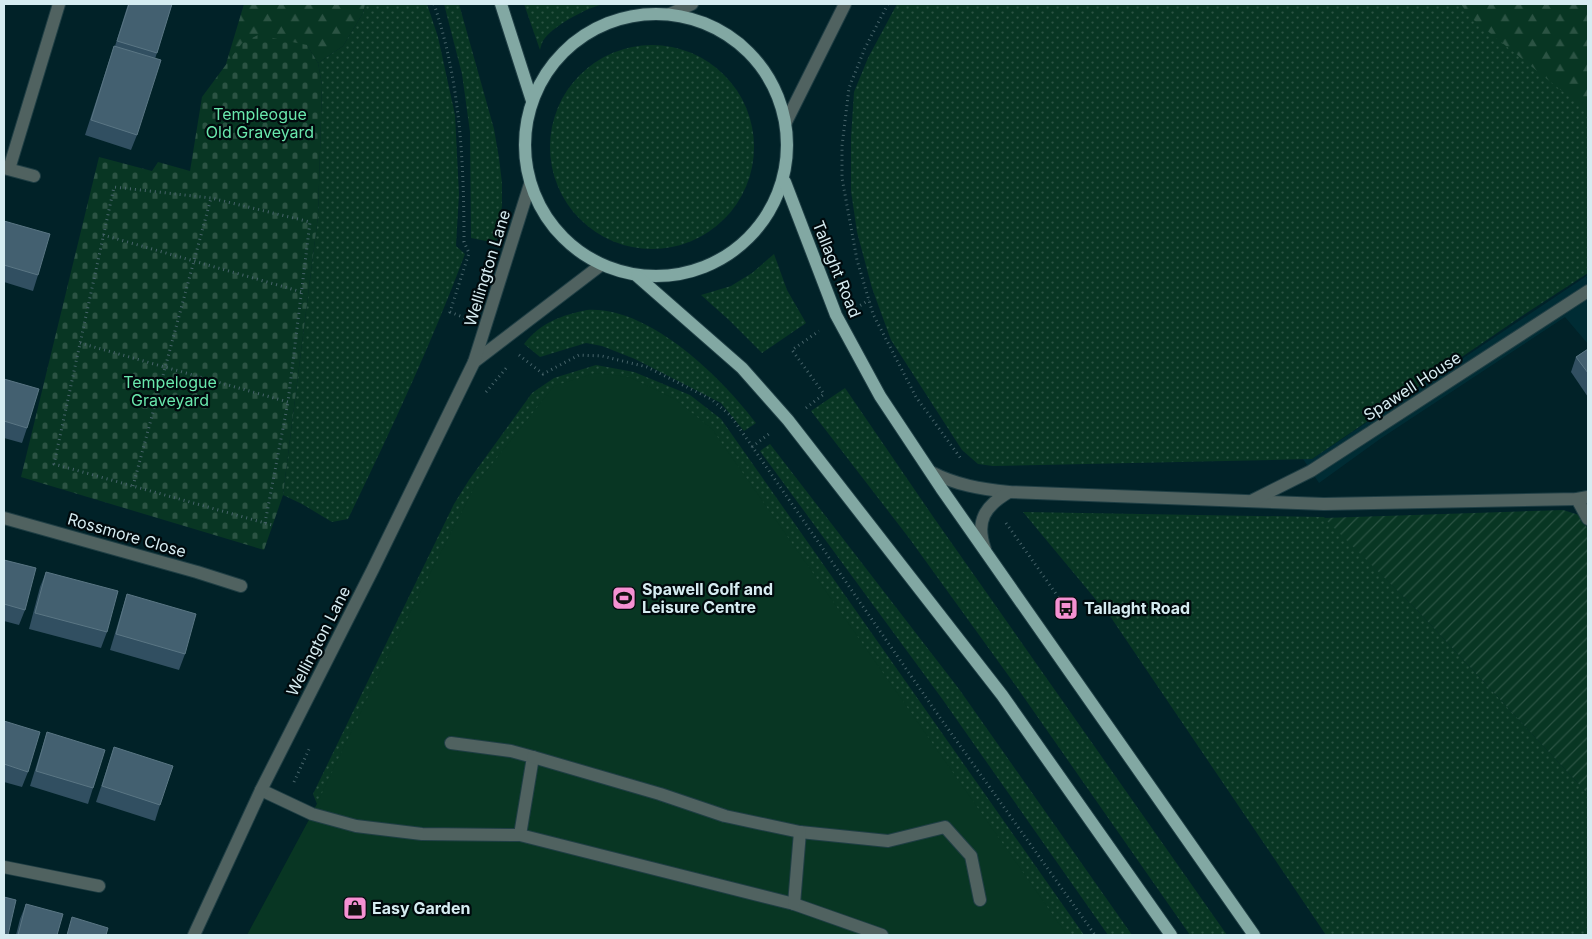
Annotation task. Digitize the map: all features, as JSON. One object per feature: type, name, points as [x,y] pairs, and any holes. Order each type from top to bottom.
[{"type":"main road","points":[[501,4],[532,101]]},
{"type":"main road","points":[[648,8],[703,22],[734,39],[759,63],[777,92],[786,122],[787,154],[785,182],[766,218],[741,245],[710,266],[674,276],[637,276],[601,265],[564,239],[546,217],[530,184],[524,142],[532,101],[550,66],[578,38],[613,20],[648,8]]},
{"type":"main road","name":"Tallaght Road","points":[[785,182],[838,319],[880,396],[1039,628],[1254,935]]},
{"type":"main road","points":[[637,276],[742,368],[788,420],[1002,695],[1171,935]]},
{"type":"street","points":[[34,176],[7,168],[59,4]]},
{"type":"street","points":[[670,14],[692,4]]},
{"type":"street","points":[[786,122],[845,4]]},
{"type":"street","name":"Wellington Lane","points":[[194,935],[260,790],[373,569],[474,362],[530,184]]},
{"type":"street","name":"Wellington Lane","points":[[474,362],[601,265]]},
{"type":"street","name":"Spawell House","points":[[1250,501],[1311,471],[1588,291]]},
{"type":"street","name":"Spawell House","points":[[931,472],[945,479],[971,487],[1009,492],[1324,504],[1583,498],[1588,519]]},
{"type":"street","points":[[987,553],[981,539],[980,529],[985,514],[993,502],[1009,492]]},
{"type":"street","name":"Rossmore Close","points":[[4,518],[241,586]]},
{"type":"street","points":[[451,743],[511,751],[660,794],[725,816],[800,832],[888,841],[945,827],[971,856],[980,900]]},
{"type":"street","points":[[520,835],[533,757]]},
{"type":"street","points":[[260,790],[312,814],[356,826],[422,834],[520,835],[794,904],[882,935]]},
{"type":"street","points":[[794,904],[800,832]]},
{"type":"street","points":[[4,867],[99,886]]},
{"type":"path","points":[[434,4],[442,28],[454,81],[461,133],[464,242],[469,253],[450,312],[469,320]]},
{"type":"path","points":[[888,4],[865,48],[849,88],[842,146],[842,178],[857,260],[873,314],[916,397],[964,462]]},
{"type":"path","points":[[265,523],[288,402],[310,222],[211,198],[114,187],[54,464],[272,525]]},
{"type":"path","points":[[133,486],[211,198]]},
{"type":"path","points":[[104,235],[302,292]]},
{"type":"path","points":[[853,310],[869,300]]},
{"type":"path","points":[[808,406],[824,394],[792,350],[813,335]]},
{"type":"path","points":[[80,343],[288,402]]},
{"type":"path","points":[[514,351],[543,374],[579,355],[602,356],[647,367],[711,399],[730,416],[930,704],[1094,935]]},
{"type":"path","points":[[752,447],[765,437]]},
{"type":"path","points":[[1004,520],[1066,608],[1039,628]]},
{"type":"shaded area","points":[[1588,275],[1588,344],[1565,317],[1380,439],[1319,483],[1303,459],[1312,459]]},
{"type":"green space","points":[[244,4],[365,4],[363,13],[343,46],[318,63],[307,45],[226,64]]},
{"type":"green space","points":[[365,4],[427,4],[438,37],[455,115],[459,194],[456,246],[465,254],[410,388],[348,519],[332,522],[283,495],[318,216],[322,85],[318,63],[343,46],[363,13]]},
{"type":"green space","points":[[444,4],[459,4],[494,129],[502,183],[502,206],[496,243],[471,238],[470,132],[462,74]]},
{"type":"green space","points":[[524,4],[604,4],[564,22],[544,39],[540,50]]},
{"type":"green space","points":[[897,4],[1543,4],[1588,59],[1588,273],[1312,459],[993,466],[978,464],[962,450],[891,340],[872,288],[857,232],[851,191],[851,138],[854,92],[868,58]]},
{"type":"green space","points":[[1461,4],[1588,4],[1588,112],[1470,17]]},
{"type":"green space","name":"Tempelogue Graveyard","points":[[258,35],[307,45],[318,63],[322,85],[318,216],[283,495],[264,550],[21,477],[99,157],[152,171],[158,162],[190,171],[202,97],[242,43]]},
{"type":"green space","points":[[642,45],[662,45],[682,49],[700,57],[717,68],[731,82],[742,99],[750,117],[754,147],[750,177],[742,195],[731,212],[717,226],[700,237],[682,245],[662,249],[642,249],[622,245],[604,237],[587,226],[573,212],[562,195],[554,177],[550,157],[550,137],[554,117],[562,99],[573,82],[587,68],[604,57],[622,49]]},
{"type":"green space","points":[[774,254],[787,290],[806,323],[762,353],[701,295],[731,286],[752,273]]},
{"type":"green space","points":[[587,310],[611,312],[635,320],[682,348],[724,385],[756,423],[744,431],[721,403],[635,359],[602,346],[586,343],[540,357],[524,344],[544,325],[569,314]]},
{"type":"green space","name":"Spawell Golf and Leisure Centre","points":[[596,365],[634,372],[690,395],[721,419],[1084,935],[1045,935],[317,804],[313,794],[454,504],[469,480],[532,393],[554,378]]},
{"type":"green space","name":"Spawell Golf and Leisure Centre","points":[[595,373],[629,377],[675,399],[712,429],[1067,935],[247,935],[312,814],[383,665],[476,484],[554,386]]},
{"type":"green space","points":[[845,388],[1227,935],[1190,935],[1016,686],[909,538],[811,411]]},
{"type":"green space","points":[[770,444],[959,689],[1132,935],[1108,935],[943,700],[760,451]]},
{"type":"green space","points":[[1563,510],[1579,515],[1588,529],[1588,794],[1417,610],[1324,518]]},
{"type":"green space","points":[[1023,512],[1324,517],[1417,610],[1588,794],[1588,935],[1326,935],[1112,619]]},
{"type":"building","points":[[129,4],[172,4],[157,53],[117,41]]},
{"type":"building","points":[[114,46],[161,60],[137,135],[91,120]]},
{"type":"building","points":[[4,221],[50,234],[38,275],[4,265]]},
{"type":"building","points":[[1588,349],[1588,373],[1576,357]]},
{"type":"building","points":[[4,379],[39,389],[27,428],[4,421]]},
{"type":"building","points":[[4,560],[36,568],[25,610],[4,604]]},
{"type":"building","points":[[46,572],[118,591],[107,632],[35,613]]},
{"type":"building","points":[[127,594],[196,614],[185,654],[116,634]]},
{"type":"building","points":[[4,721],[40,732],[28,772],[4,764]]},
{"type":"building","points":[[47,732],[105,750],[93,788],[36,771]]},
{"type":"building","points":[[114,747],[173,766],[160,805],[102,786]]},
{"type":"building","points":[[4,897],[16,900],[8,935],[4,935]]},
{"type":"building","points":[[26,904],[63,914],[57,935],[18,935]]},
{"type":"building","points":[[72,917],[108,928],[106,935],[67,935]]},
{"type":"place","name":"Spawell Golf and Leisure Centre","points":[[624,598]]},
{"type":"place","name":"Tallaght Road","points":[[1066,608]]},
{"type":"place","name":"Easy Garden","points":[[355,908]]},
{"type":"park label","name":"Templeogue Old Graveyard","points":[[260,123]]}]
